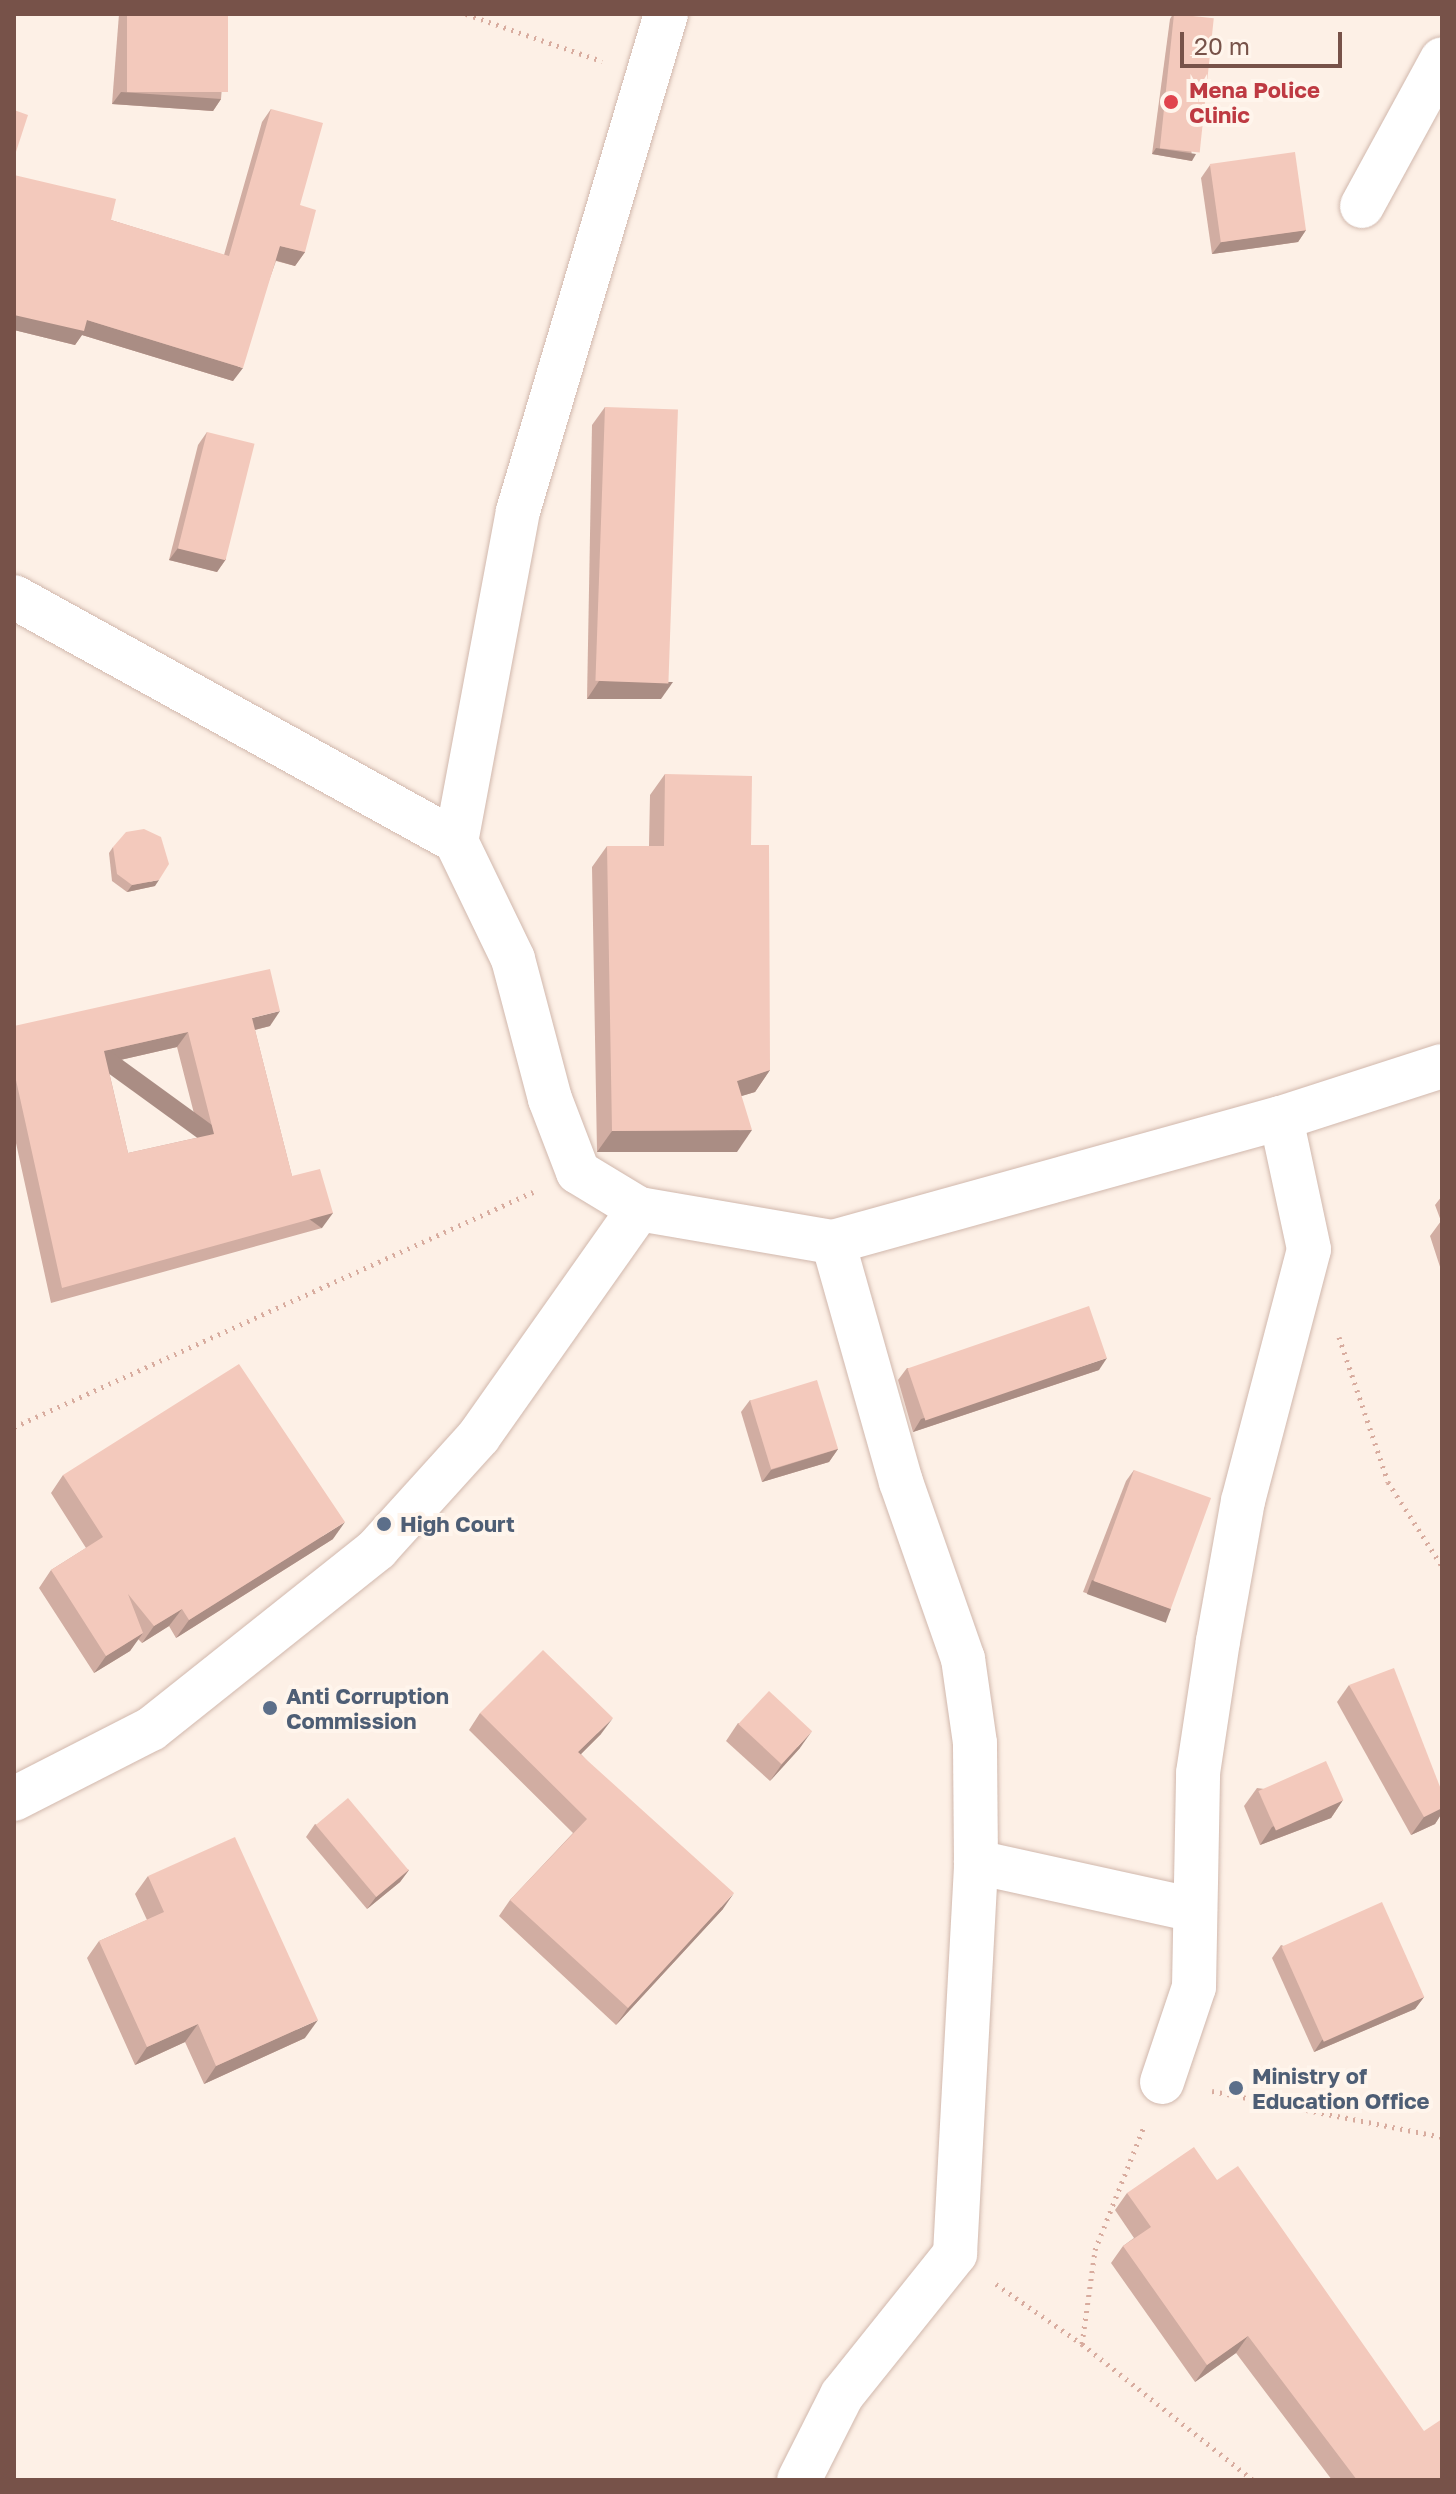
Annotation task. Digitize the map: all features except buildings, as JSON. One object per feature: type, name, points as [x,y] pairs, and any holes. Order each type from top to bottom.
[{"type":"street","points":[[456,841],[518,511],[645,76],[666,14]]},
{"type":"street","points":[[1362,206],[1442,59]]},
{"type":"street","points":[[14,597],[456,841],[513,959],[550,1099],[578,1172],[639,1209],[833,1242],[1281,1118],[1442,1066]]},
{"type":"street","points":[[1162,2082],[1194,1987],[1198,1773],[1223,1610],[1243,1501],[1309,1249],[1281,1118]]},
{"type":"street","points":[[14,1799],[151,1729],[377,1549],[479,1436],[639,1209]]},
{"type":"street","points":[[799,2480],[842,2395],[955,2254],[976,1862],[975,1743],[963,1659],[901,1482],[833,1242]]},
{"type":"street","points":[[976,1862],[1195,1910]]},
{"type":"path","points":[[466,14],[645,76]]},
{"type":"path","points":[[14,1427],[578,1172]]},
{"type":"path","points":[[1334,1322],[1388,1482],[1442,1566]]},
{"type":"path","points":[[1082,2344],[1095,2250],[1162,2082],[1442,2137]]},
{"type":"path","points":[[955,2254],[1082,2344],[1253,2480]]},
{"type":"place","name":"Mena Police Clinic","points":[[1171,102]]},
{"type":"place","name":"High Court","points":[[384,1524]]},
{"type":"place","name":"Anti Corruption Commission","points":[[270,1708]]},
{"type":"place","name":"Ministry of Education Office","points":[[1236,2088]]}]
